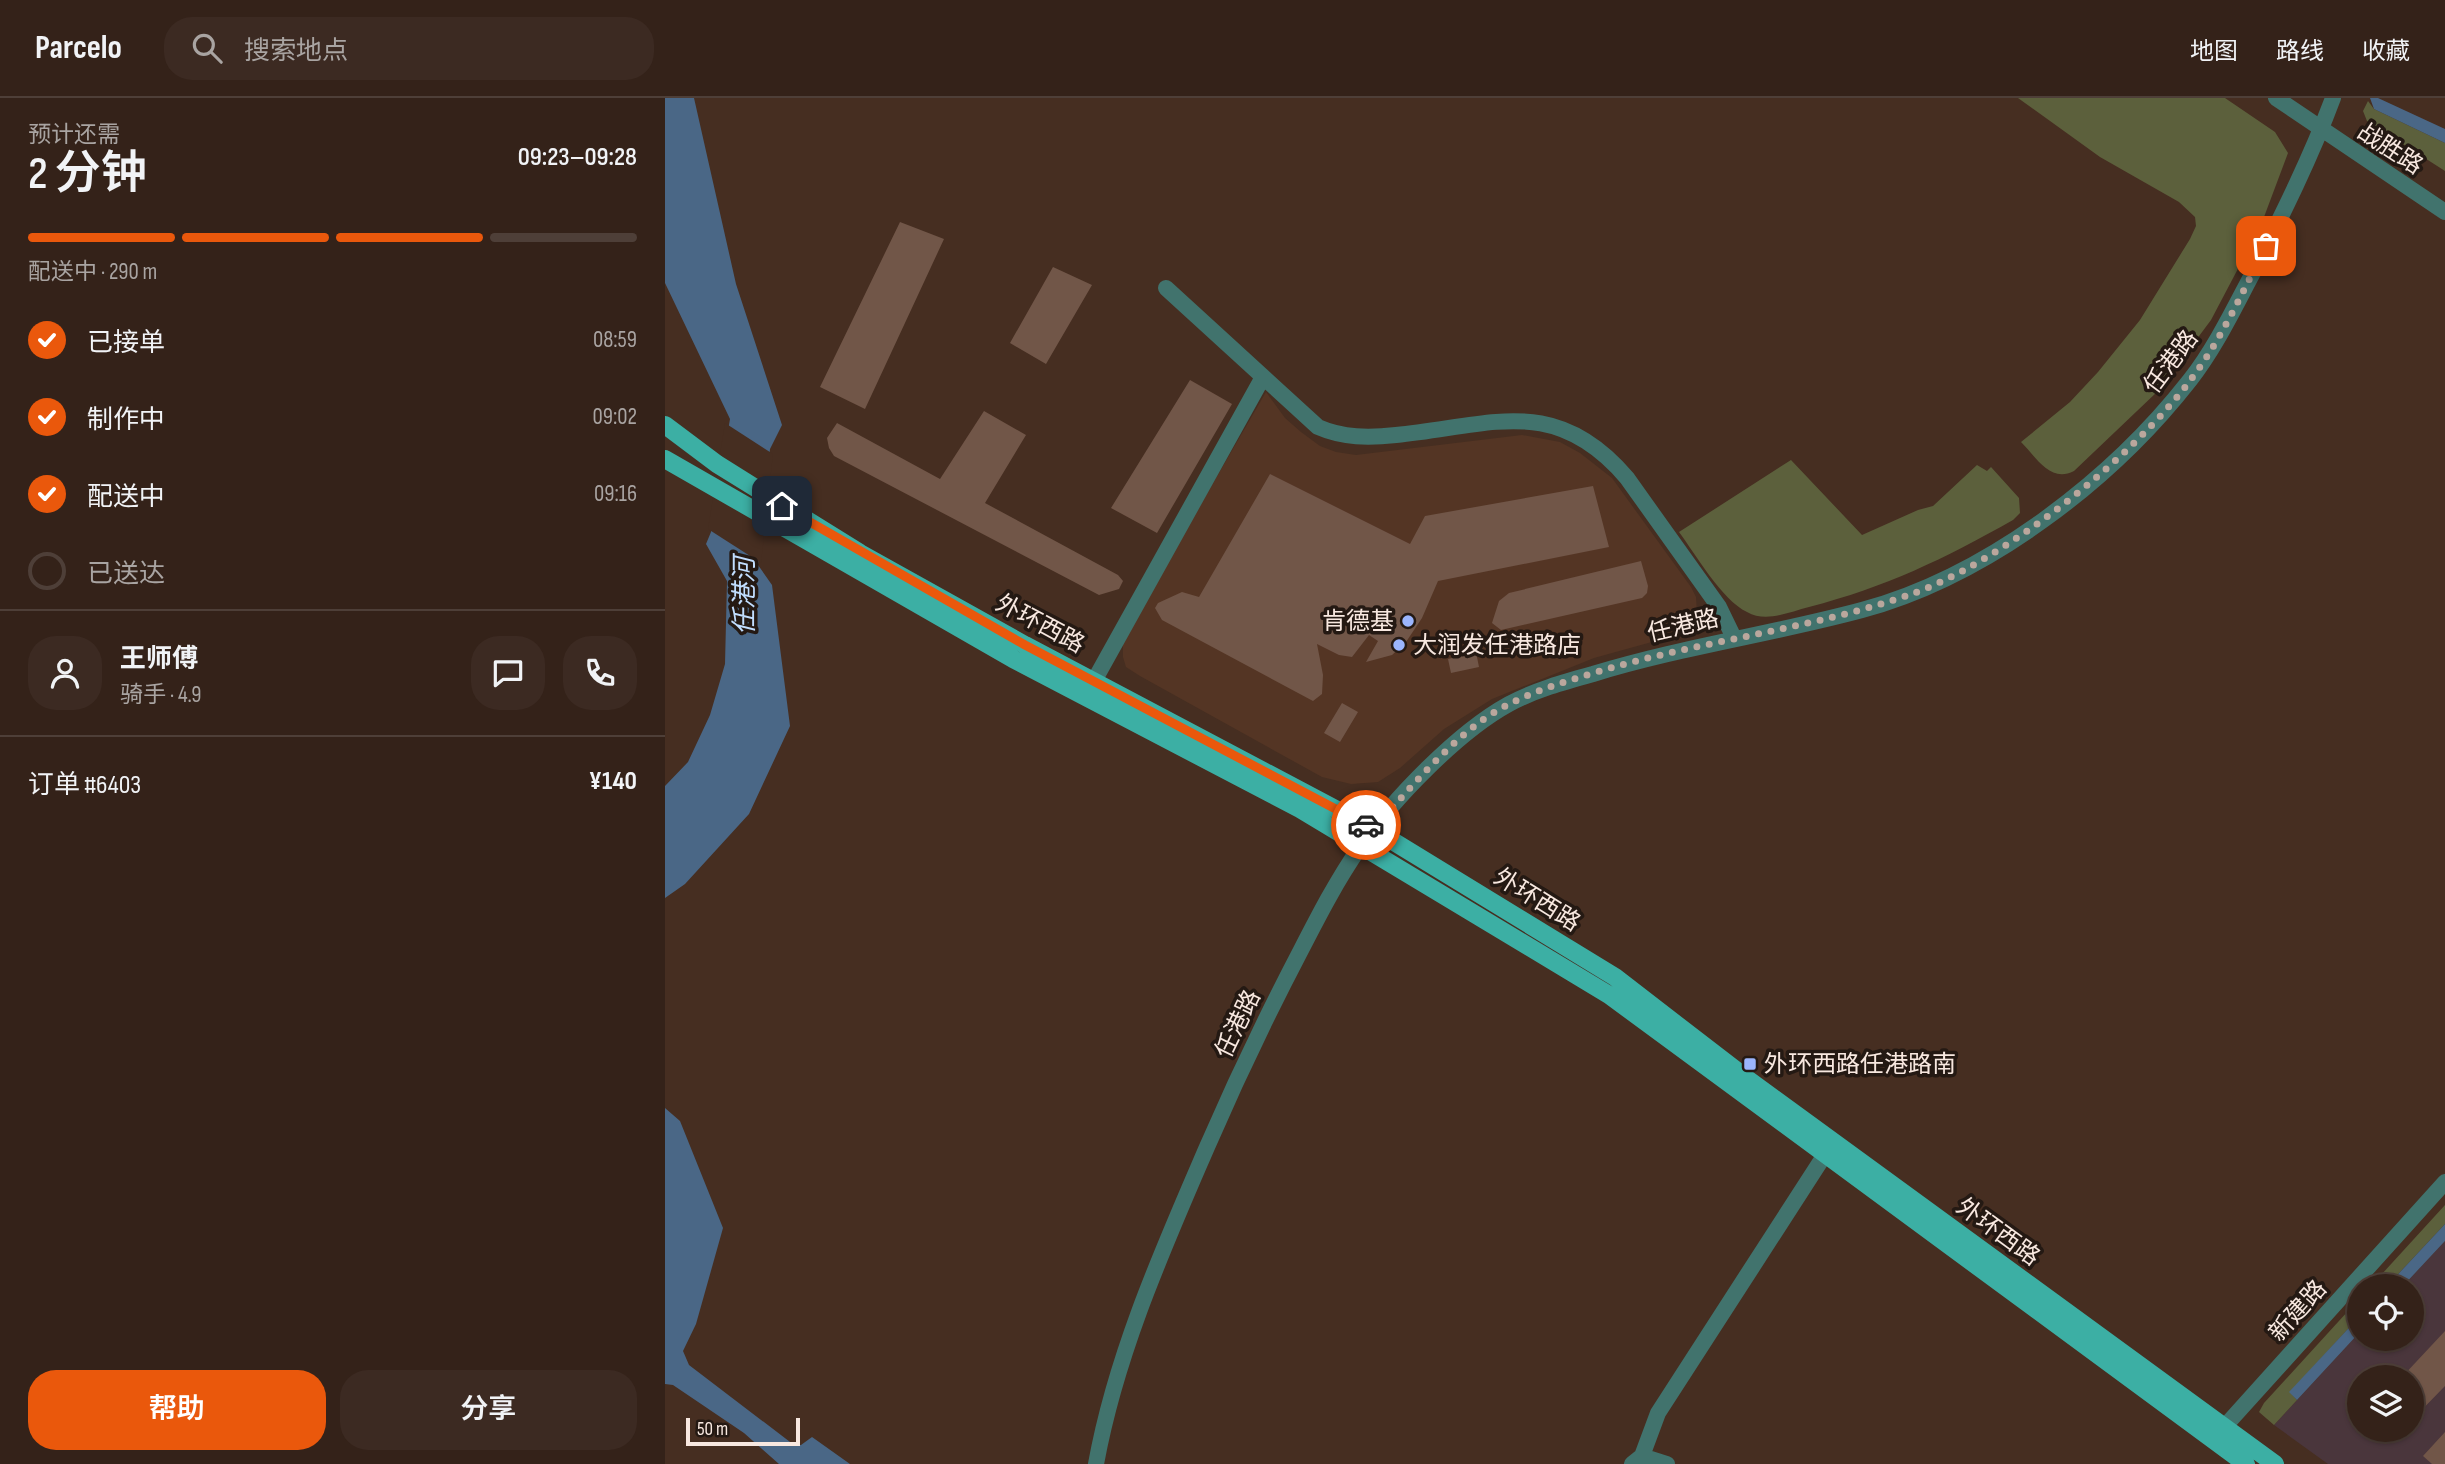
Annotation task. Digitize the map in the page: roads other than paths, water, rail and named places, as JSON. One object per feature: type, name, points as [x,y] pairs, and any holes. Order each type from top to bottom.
[{"type":"main road","name":"外环西路","points":[[665,425],[717,464],[782,506],[1094,681],[1373,829],[1615,977],[2218,1433],[2246,1464]]},
{"type":"main road","name":"外环西路","points":[[665,438],[717,464]]},
{"type":"main road","name":"外环西路","points":[[665,450],[712,484]]},
{"type":"main road","name":"外环西路","points":[[665,459],[1013,659],[1300,809],[1608,995],[1824,1156],[2218,1433],[2275,1464]]},
{"type":"street","name":"战胜路","points":[[2276,98],[2321,131],[2445,212]]},
{"type":"street","name":"任港路","points":[[1096,1464],[1134,1327],[1173,1226],[1248,1052],[1336,883],[1373,829],[1445,753],[1483,720],[1539,690],[1650,656],[1861,610],[1910,595],[2021,536],[2087,485],[2145,431],[2192,378],[2230,316],[2321,131],[2333,98]]},
{"type":"street","points":[[1165,288],[1318,427],[1335,435],[1377,437],[1510,420],[1534,420],[1581,437],[1606,455],[1627,478],[1719,607],[1734,638]]},
{"type":"street","points":[[1094,681],[1263,377]]},
{"type":"street","points":[[1667,1464],[1637,1460],[1658,1413],[1824,1156]]},
{"type":"street","name":"新建路","points":[[2218,1433],[2445,1182]]},
{"type":"water","name":"任港河","points":[[665,98],[694,98],[736,284],[782,425],[770,449],[758,565],[772,585],[790,726],[749,814],[685,884],[665,898],[665,786],[688,762],[710,715],[725,664],[727,581],[706,544],[711,532],[730,419],[665,283]]},
{"type":"water","points":[[2370,98],[2378,98],[2445,129],[2445,143],[2374,109]]},
{"type":"water","points":[[665,1108],[680,1121],[723,1228],[696,1324],[683,1351],[689,1365],[794,1445],[801,1445],[812,1437],[850,1464],[779,1464],[744,1433],[673,1385],[665,1384]]},
{"type":"water","points":[[2445,1224],[2445,1241],[2414,1274],[2398,1274]]},
{"type":"water","points":[[2347,1330],[2347,1346],[2297,1400],[2289,1392]]},
{"type":"place","name":"肯德基","points":[[1408,621]]},
{"type":"place","name":"大润发任港路店","points":[[1399,645]]},
{"type":"place","name":"外环西路任港路南","points":[[1750,1064]]}]
